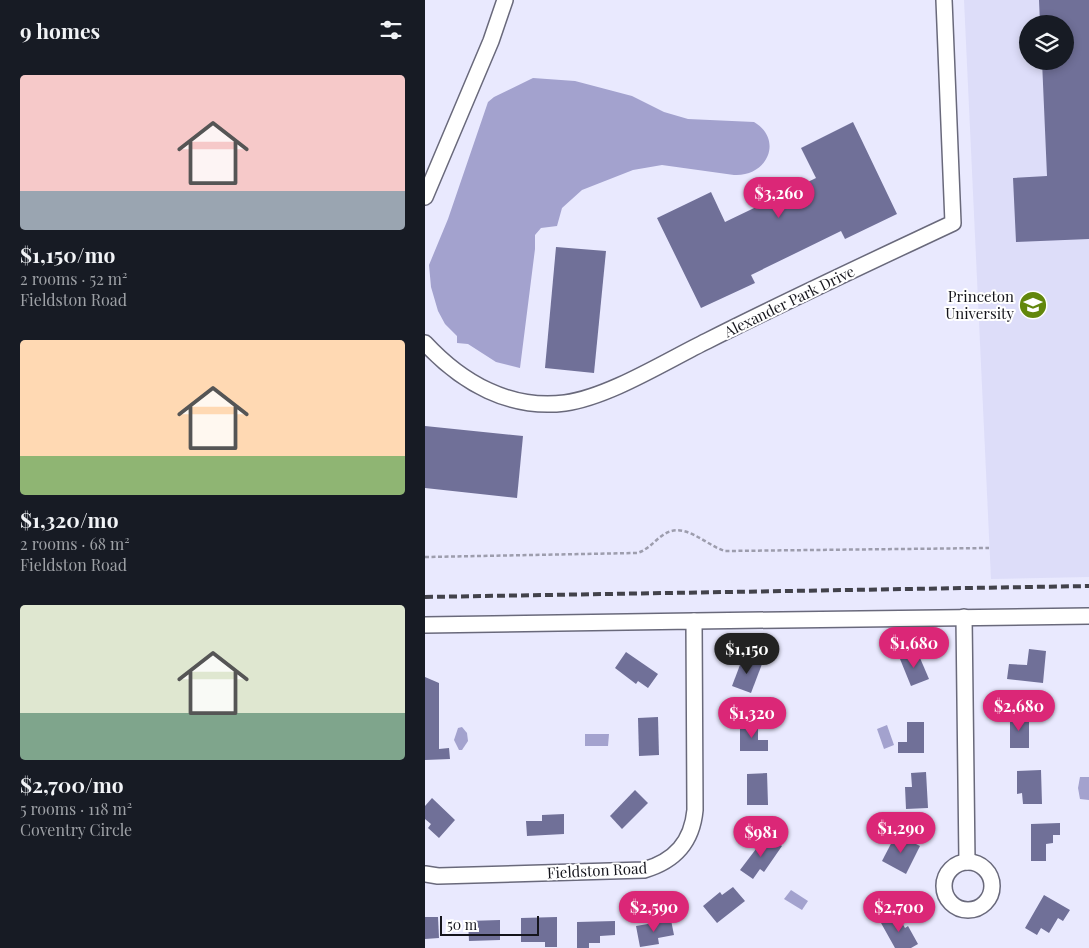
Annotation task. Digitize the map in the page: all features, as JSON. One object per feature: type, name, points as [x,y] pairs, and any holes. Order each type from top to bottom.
[{"type":"street","points":[[425,197],[491,41],[505,0]]},
{"type":"street","name":"Alexander Park Drive","points":[[425,343],[452,369],[490,393],[509,400],[565,403],[583,399],[634,377],[761,314],[953,223],[944,0]]},
{"type":"street","points":[[425,625],[1089,616]]},
{"type":"street","points":[[964,617],[967,862]]},
{"type":"street","name":"Fieldston Road","points":[[425,874],[438,876],[644,870],[659,866],[677,854],[690,836],[695,810],[694,621]]},
{"type":"path","points":[[425,556],[637,553],[648,548],[663,534],[674,530],[691,533],[725,551],[989,548]]},
{"type":"shaded area","name":"Princeton University","points":[[964,0],[1089,0],[1089,577],[991,579]]},
{"type":"shaded area","points":[[533,78],[575,81],[632,96],[664,112],[688,119],[754,122],[763,130],[768,138],[770,147],[768,156],[763,164],[746,174],[734,175],[662,165],[633,170],[582,190],[562,208],[557,226],[541,228],[535,235],[535,249],[520,368],[496,362],[468,344],[457,343],[457,336],[445,324],[438,311],[431,287],[429,265],[448,219],[488,102],[494,97]]},
{"type":"shaded area","points":[[887,725],[894,745],[884,749],[877,729]]},
{"type":"shaded area","points":[[462,727],[467,733],[468,741],[462,750],[459,750],[454,740],[458,728]]},
{"type":"shaded area","points":[[585,734],[609,734],[608,746],[585,746]]},
{"type":"shaded area","points":[[1080,777],[1089,777],[1089,800],[1080,799],[1078,788]]},
{"type":"shaded area","points":[[791,890],[808,901],[802,910],[784,899]]},
{"type":"building","points":[[1039,0],[1089,0],[1089,239],[1016,242],[1013,178],[1047,176],[1042,70],[1074,70],[1074,15],[1040,15]]},
{"type":"building","points":[[853,122],[897,214],[845,239],[841,231],[751,275],[755,283],[701,308],[657,218],[711,192],[725,222],[816,178],[801,148]]},
{"type":"building","points":[[556,247],[606,251],[594,373],[545,368]]},
{"type":"building","points":[[425,426],[523,436],[517,498],[425,488]]},
{"type":"building","points":[[1029,649],[1046,651],[1043,683],[1007,679],[1009,664],[1027,665]]},
{"type":"building","points":[[917,651],[929,679],[911,686],[900,659]]},
{"type":"building","points":[[626,652],[658,674],[648,688],[638,681],[636,684],[615,668]]},
{"type":"building","points":[[743,657],[762,664],[751,693],[732,686]]},
{"type":"building","points":[[425,677],[439,683],[439,749],[449,748],[450,759],[425,760]]},
{"type":"building","points":[[1010,716],[1029,716],[1029,748],[1010,748]]},
{"type":"building","points":[[658,717],[659,755],[639,756],[638,718]]},
{"type":"building","points":[[907,722],[924,722],[924,753],[898,753],[898,742],[907,742]]},
{"type":"building","points":[[740,723],[758,723],[758,740],[768,740],[768,751],[740,751]]},
{"type":"building","points":[[1041,770],[1042,804],[1023,804],[1022,793],[1017,794],[1017,771]]},
{"type":"building","points":[[926,772],[928,808],[906,809],[905,787],[912,787],[911,773]]},
{"type":"building","points":[[767,773],[768,805],[747,805],[747,774]]},
{"type":"building","points":[[635,790],[648,803],[622,829],[610,816]]},
{"type":"building","points":[[432,798],[455,820],[439,838],[428,828],[431,824],[425,819],[425,806]]},
{"type":"building","points":[[564,814],[564,834],[527,836],[526,821],[542,821],[542,815]]},
{"type":"building","points":[[1060,823],[1060,835],[1053,835],[1053,843],[1046,844],[1046,861],[1031,861],[1031,824]]},
{"type":"building","points":[[896,834],[920,846],[906,874],[882,861]]},
{"type":"building","points":[[766,836],[782,846],[764,872],[760,869],[753,879],[740,870]]},
{"type":"building","points":[[733,887],[745,901],[717,923],[703,906],[720,892],[722,895]]},
{"type":"building","points":[[1044,895],[1070,910],[1063,921],[1058,918],[1049,933],[1041,928],[1037,935],[1025,928]]},
{"type":"building","points":[[897,914],[905,928],[908,926],[918,944],[911,948],[895,948],[881,923]]},
{"type":"building","points":[[425,917],[438,917],[439,938],[425,939]]},
{"type":"building","points":[[557,917],[557,947],[545,947],[545,942],[521,942],[521,918]]},
{"type":"building","points":[[500,920],[500,940],[469,941],[468,921]]},
{"type":"building","points":[[671,920],[674,935],[658,938],[659,944],[640,947],[636,926]]},
{"type":"building","points":[[615,921],[615,935],[600,936],[600,943],[589,943],[589,948],[577,948],[577,922]]},
{"type":"railway","points":[[425,597],[1089,586]]},
{"type":"place","name":"Princeton University","points":[[1033,305]]}]
